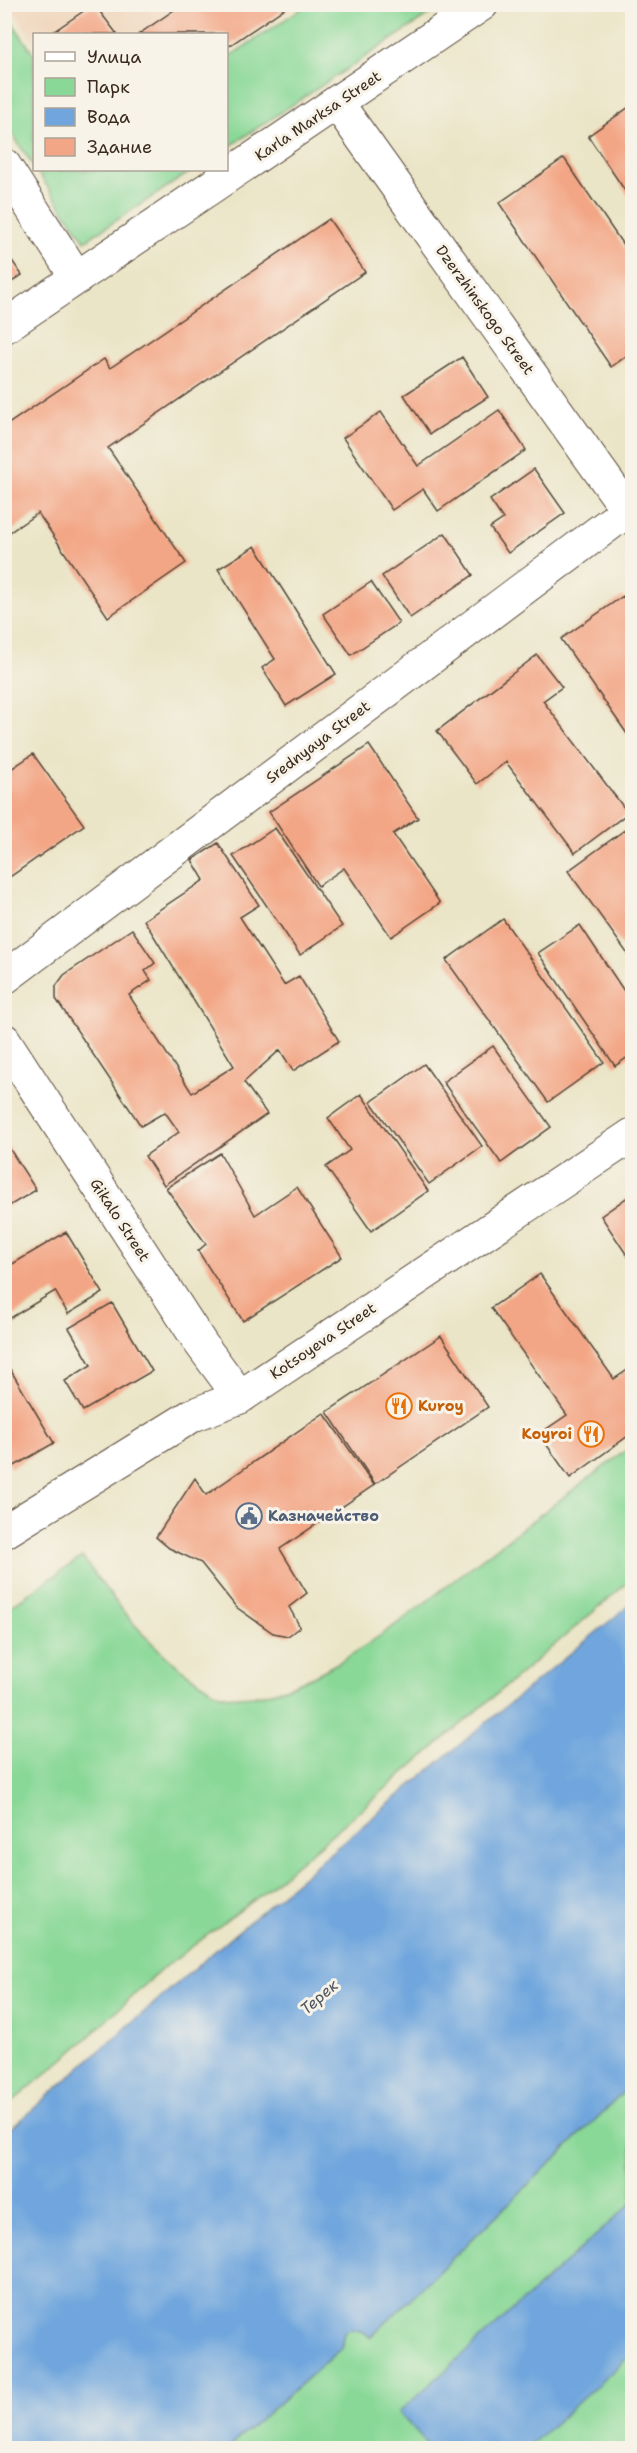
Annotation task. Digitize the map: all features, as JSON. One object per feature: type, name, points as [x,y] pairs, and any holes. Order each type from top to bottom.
[{"type":"street","name":"Karla Marksa Street","points":[[4,327],[482,4]]},
{"type":"street","name":"Dzerzhinskogo Street","points":[[338,103],[631,511]]},
{"type":"street","points":[[4,165],[77,278]]},
{"type":"street","name":"Srednyaya Street","points":[[4,978],[631,511]]},
{"type":"street","name":"Gikalo Street","points":[[4,1040],[201,1344],[240,1397]]},
{"type":"street","name":"Kotsoyeva Street","points":[[4,1532],[194,1415],[240,1397],[633,1135]]},
{"type":"shaded area","points":[[9,5],[297,5],[228,51],[228,33],[33,33],[33,41]]},
{"type":"green space","points":[[307,5],[444,5],[228,147],[228,57]]},
{"type":"green space","points":[[4,10],[33,54],[33,165],[5,123]]},
{"type":"green space","points":[[37,171],[191,171],[85,241]]},
{"type":"green space","points":[[632,1446],[632,1579],[258,1897],[161,1970],[73,2051],[5,2108],[5,1610],[82,1557],[135,1626],[165,1656],[221,1694],[255,1696],[288,1687],[360,1649],[396,1625]]},
{"type":"green space","points":[[632,2084],[632,2448],[228,2448],[341,2348],[344,2333],[349,2329],[362,2331],[371,2337]]},
{"type":"water","name":"Терек","points":[[632,1603],[632,2084],[371,2337],[362,2331],[349,2329],[344,2333],[341,2348],[228,2448],[5,2448],[5,2134],[316,1865]]},
{"type":"water","points":[[632,2203],[632,2354],[527,2448],[431,2448],[399,2412]]},
{"type":"building","points":[[94,4],[116,33],[51,33]]},
{"type":"building","points":[[183,4],[291,4],[228,47],[228,33],[140,33]]},
{"type":"building","points":[[632,105],[632,201],[588,136]]},
{"type":"building","points":[[564,158],[632,258],[632,352],[611,367],[499,203]]},
{"type":"building","points":[[329,219],[365,272],[108,448],[186,563],[108,617],[38,513],[4,536],[4,427],[104,359],[110,368]]},
{"type":"building","points":[[4,249],[22,275],[4,287]]},
{"type":"building","points":[[462,357],[488,397],[430,434],[404,395]]},
{"type":"building","points":[[499,410],[526,450],[438,511],[423,489],[392,510],[343,438],[381,412],[418,466]]},
{"type":"building","points":[[534,469],[565,513],[508,553],[490,528],[503,519],[490,500]]},
{"type":"building","points":[[445,533],[473,575],[410,618],[382,576]]},
{"type":"building","points":[[255,546],[336,674],[286,706],[262,668],[275,659],[218,569]]},
{"type":"building","points":[[371,582],[399,623],[351,655],[323,614]]},
{"type":"building","points":[[623,596],[632,610],[632,741],[561,639]]},
{"type":"building","points":[[537,655],[562,687],[543,701],[628,813],[575,853],[506,762],[477,784],[437,731]]},
{"type":"building","points":[[369,745],[418,818],[393,834],[440,903],[391,937],[344,868],[318,886],[269,812]]},
{"type":"building","points":[[33,754],[84,825],[4,881],[4,774]]},
{"type":"building","points":[[275,828],[342,926],[300,955],[233,856]]},
{"type":"building","points":[[626,829],[632,838],[632,960],[568,871]]},
{"type":"building","points":[[218,843],[259,905],[240,917],[284,985],[299,976],[339,1041],[293,1071],[280,1050],[244,1082],[267,1114],[164,1185],[145,1156],[179,1132],[165,1112],[141,1126],[56,999],[56,986],[64,975],[132,929],[155,963],[145,971],[151,980],[129,995],[192,1093],[234,1066],[144,920],[204,880],[192,860]]},
{"type":"building","points":[[503,919],[604,1062],[548,1102],[446,960]]},
{"type":"building","points":[[580,925],[632,1003],[632,1054],[615,1066],[538,953]]},
{"type":"building","points":[[493,1046],[551,1127],[501,1163],[443,1082]]},
{"type":"building","points":[[424,1064],[482,1146],[429,1184],[371,1102]]},
{"type":"building","points":[[361,1094],[428,1191],[371,1231],[326,1167],[350,1150],[328,1118]]},
{"type":"building","points":[[4,1140],[36,1190],[4,1209]]},
{"type":"building","points":[[220,1153],[255,1215],[297,1187],[342,1257],[243,1321],[198,1251],[206,1244],[166,1188]]},
{"type":"building","points":[[632,1194],[632,1263],[601,1216]]},
{"type":"building","points":[[66,1232],[103,1293],[68,1314],[55,1291],[4,1322],[4,1269]]},
{"type":"building","points":[[540,1274],[614,1379],[632,1367],[632,1433],[570,1478],[539,1434],[567,1415],[491,1308]]},
{"type":"building","points":[[112,1303],[152,1371],[83,1411],[65,1381],[91,1365],[69,1328]]},
{"type":"building","points":[[441,1336],[488,1407],[375,1484],[327,1412]]},
{"type":"building","points":[[4,1359],[54,1443],[11,1468],[4,1457]]},
{"type":"building","name":"Казначейство","points":[[324,1413],[374,1485],[280,1549],[307,1593],[289,1607],[300,1627],[288,1636],[273,1633],[236,1607],[201,1563],[169,1548],[156,1537],[195,1478],[206,1495]]},
{"type":"place","name":"Kuroy","points":[[399,1406]]},
{"type":"place","name":"Koyroi","points":[[591,1434]]},
{"type":"place","name":"Казначейство","points":[[249,1516]]}]
